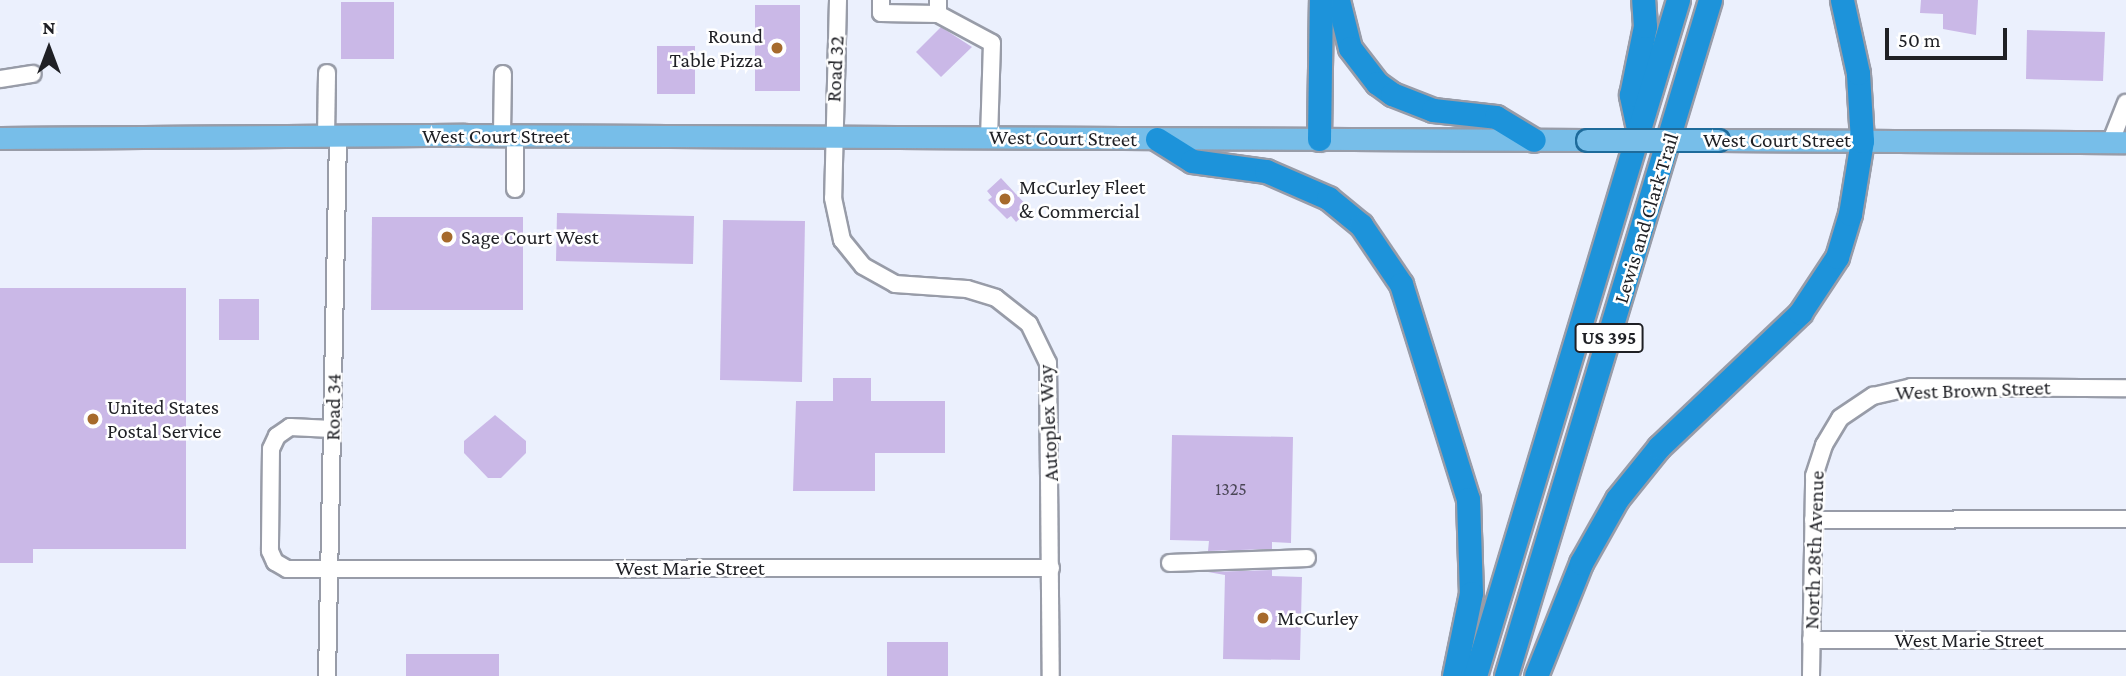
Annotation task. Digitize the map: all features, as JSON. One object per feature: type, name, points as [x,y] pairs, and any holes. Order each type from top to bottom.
[{"type":"highway","points":[[1319,139],[1321,0]]},
{"type":"highway","points":[[1338,0],[1350,48],[1385,88],[1433,110],[1496,117],[1534,140]]},
{"type":"highway","points":[[1638,128],[1631,95],[1645,26],[1643,0]]},
{"type":"highway","name":"Lewis and Clark Trail","points":[[1475,676],[1633,159],[1638,128],[1678,0]]},
{"type":"highway","name":"Lewis and Clark Trail","points":[[1506,676],[1710,0]]},
{"type":"highway","points":[[1536,676],[1581,563],[1617,499],[1659,447],[1800,313],[1827,278],[1845,236],[1862,141],[1858,72],[1842,0]]},
{"type":"highway","points":[[1157,139],[1192,161],[1266,171],[1328,198],[1361,225],[1401,284],[1468,499],[1471,593],[1454,676]]},
{"type":"main road","name":"West Court Street","points":[[0,138],[508,135],[832,139],[989,136],[1157,139],[2119,141]]},
{"type":"street","name":"Road 32","points":[[832,139],[838,0]]},
{"type":"street","points":[[881,0],[881,13],[938,7],[992,43],[989,136]]},
{"type":"street","name":"Road 34","points":[[327,73],[332,138],[332,429],[327,676]]},
{"type":"street","points":[[0,79],[33,74]]},
{"type":"street","points":[[503,74],[515,189]]},
{"type":"street","points":[[2119,141],[2126,103]]},
{"type":"street","name":"Autoplex Way","points":[[832,139],[838,229],[863,266],[895,284],[967,289],[996,299],[1029,324],[1040,343],[1050,376],[1051,676]]},
{"type":"street","name":"West Brown Street","points":[[1832,428],[1863,401],[1900,388],[2126,388]]},
{"type":"street","name":"West Marie Street","points":[[332,429],[290,427],[277,436],[271,455],[270,551],[275,562],[296,570],[1051,568]]},
{"type":"street","name":"North 28th Avenue","points":[[1811,676],[1816,466],[1832,428]]},
{"type":"street","points":[[1813,520],[2126,520]]},
{"type":"street","points":[[1170,563],[1307,558]]},
{"type":"street","name":"West Marie Street","points":[[1811,640],[2126,640]]},
{"type":"building","points":[[1921,0],[1978,0],[1976,35],[1943,29],[1943,14],[1920,13]]},
{"type":"building","points":[[341,2],[394,2],[394,59],[341,59]]},
{"type":"building","name":"Round Table Pizza","points":[[755,5],[800,5],[800,91],[755,91]]},
{"type":"building","points":[[941,27],[972,47],[941,77],[916,52]]},
{"type":"building","points":[[2027,30],[2105,32],[2103,81],[2026,79]]},
{"type":"building","points":[[657,46],[695,46],[695,94],[657,94]]},
{"type":"building","name":"McCurley Fleet & Commercial","points":[[1001,178],[1030,209],[1016,222],[1011,216],[1007,219],[988,200],[992,197],[987,191]]},
{"type":"building","points":[[557,213],[694,216],[693,264],[556,261]]},
{"type":"building","points":[[372,217],[523,217],[523,310],[371,310]]},
{"type":"building","points":[[723,220],[805,221],[802,382],[720,380]]},
{"type":"building","name":"United States Postal Service","points":[[0,288],[186,288],[186,549],[33,549],[33,563],[0,563]]},
{"type":"building","points":[[219,299],[259,299],[259,340],[219,340]]},
{"type":"building","points":[[833,378],[871,378],[871,401],[945,401],[945,453],[875,453],[875,491],[793,491],[796,401],[833,401]]},
{"type":"building","points":[[495,415],[526,441],[526,453],[501,478],[488,478],[464,453],[464,441]]},
{"type":"building","points":[[1172,435],[1293,437],[1291,543],[1272,542],[1272,549],[1208,551],[1209,541],[1170,540]]},
{"type":"building","name":"McCurley","points":[[1272,570],[1272,576],[1302,577],[1300,660],[1223,659],[1225,575],[1208,572]]},
{"type":"building","points":[[887,642],[948,642],[948,676],[887,676]]},
{"type":"building","points":[[406,654],[499,654],[499,676],[406,676]]},
{"type":"place","name":"Round Table Pizza","points":[[777,48]]},
{"type":"place","name":"McCurley Fleet & Commercial","points":[[1005,199]]},
{"type":"place","name":"Sage Court West","points":[[447,237]]},
{"type":"place","name":"United States Postal Service","points":[[93,419]]},
{"type":"place","name":"McCurley","points":[[1263,618]]}]
